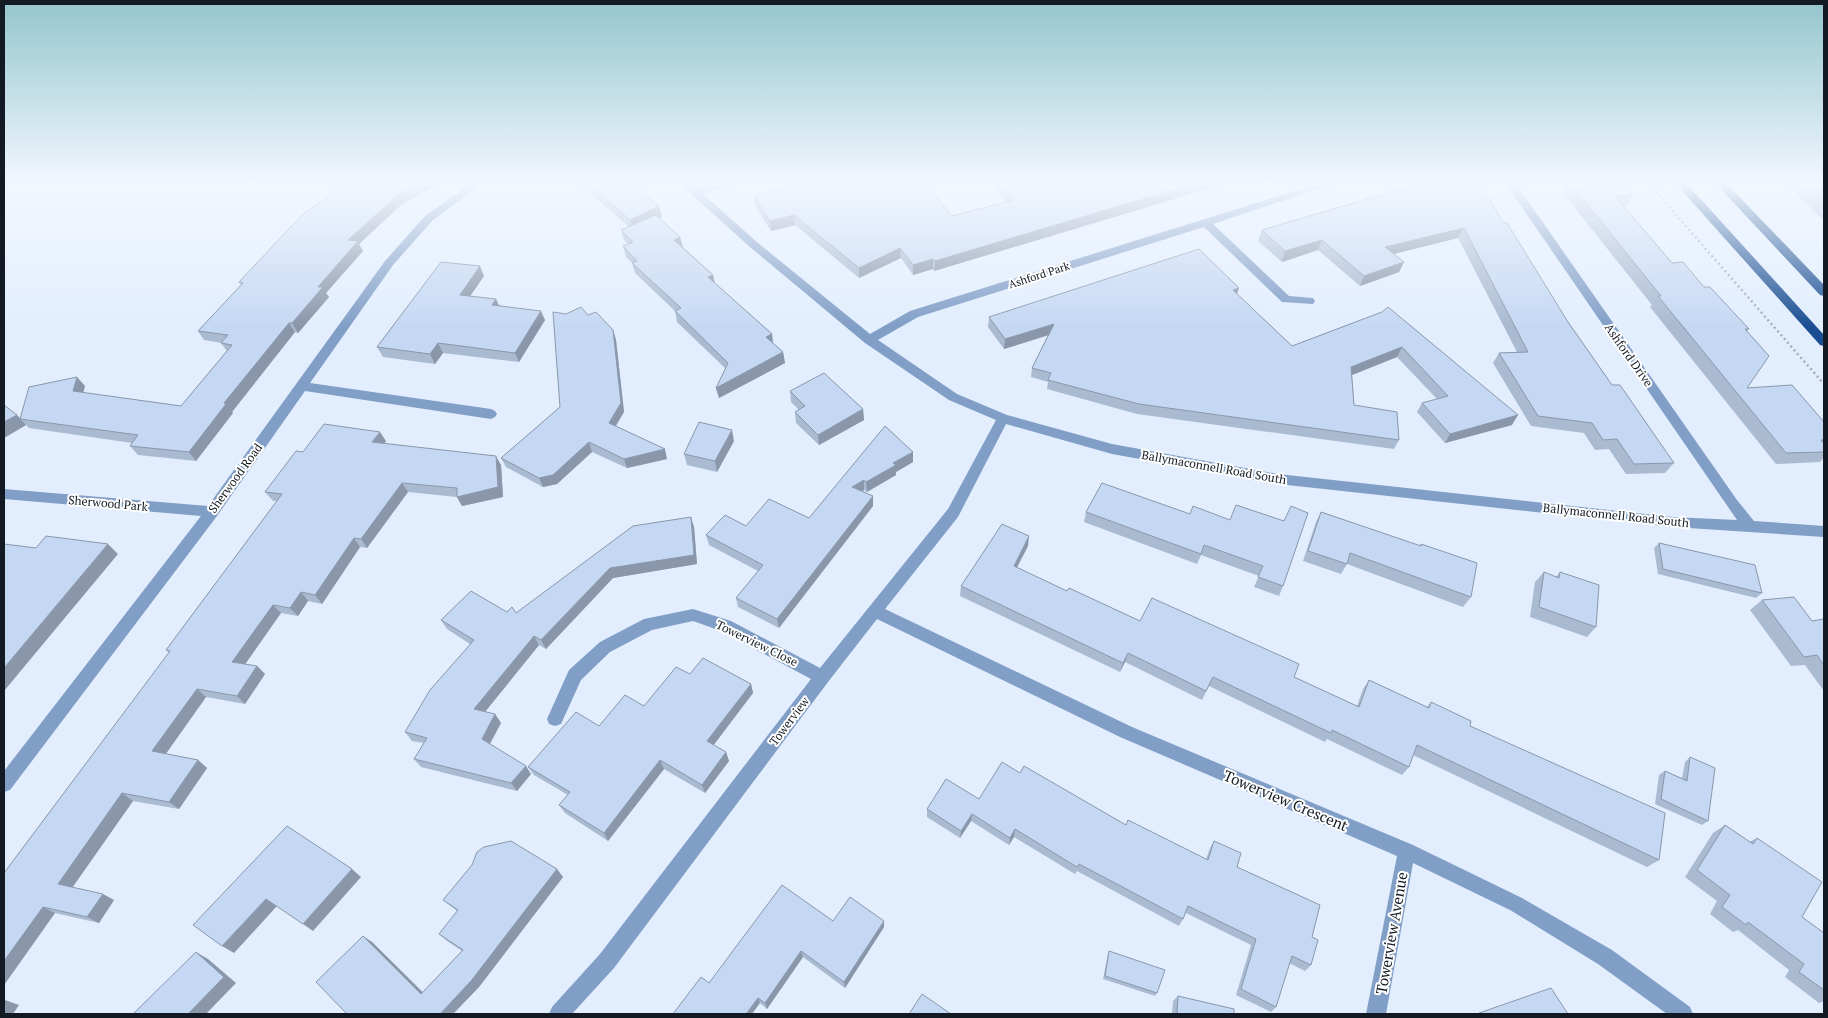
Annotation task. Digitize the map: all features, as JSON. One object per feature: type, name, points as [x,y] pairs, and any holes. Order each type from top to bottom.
[{"type":"highway","points":[[1724,232],[1824,342]]},
{"type":"highway","points":[[1766,232],[1824,292]]},
{"type":"street","name":"Sherwood Road","points":[[4,784],[212,512],[389,263],[416,232]]},
{"type":"street","name":"Ballymaconnell Road South","points":[[739,232],[869,340],[953,397],[1003,418],[1112,449],[1278,479],[1673,522],[1824,532]]},
{"type":"street","name":"Ashford Park","points":[[869,340],[914,314],[1175,232]]},
{"type":"street","points":[[1215,232],[1286,299],[1309,301]]},
{"type":"street","name":"Ashford Drive","points":[[1544,232],[1727,496],[1750,526]]},
{"type":"street","points":[[301,386],[490,414]]},
{"type":"street","name":"Towerview","points":[[559,1014],[608,961],[822,677],[953,513],[1003,418]]},
{"type":"street","name":"Sherwood Park","points":[[4,494],[212,512]]},
{"type":"street","name":"Towerview Crescent","points":[[875,610],[1126,732],[1407,851],[1516,904],[1605,957],[1683,1014]]},
{"type":"street","name":"Towerview Close","points":[[555,719],[576,675],[605,647],[649,624],[693,615],[726,626],[822,677]]},
{"type":"street","name":"Towerview Avenue","points":[[1376,1014],[1407,851]]},
{"type":"path","points":[[1691,232],[1824,384]]},
{"type":"building","points":[[286,232],[357,232],[348,240],[358,241],[318,287],[323,287],[292,323],[289,323],[224,403],[226,404],[189,452],[130,446],[138,435],[20,419],[29,387],[77,377],[73,391],[181,406],[232,345],[221,343],[228,335],[198,331],[243,283],[239,282]]},
{"type":"building","points":[[623,232],[674,232],[680,237],[674,240],[713,275],[708,277],[772,334],[766,337],[783,352],[716,388],[728,363],[675,311],[681,308],[632,263],[637,261],[623,246],[633,242]]},
{"type":"building","points":[[814,232],[1034,232],[935,261],[933,259],[913,265],[900,248],[859,268]]},
{"type":"building","points":[[1264,232],[1449,232],[1385,247],[1404,262],[1364,276],[1322,240],[1285,251]]},
{"type":"building","points":[[1466,232],[1512,232],[1568,322],[1612,385],[1620,385],[1674,463],[1634,464],[1617,439],[1603,440],[1592,423],[1538,416],[1499,353],[1528,352]]},
{"type":"building","points":[[1609,232],[1645,232],[1672,263],[1683,262],[1704,287],[1710,287],[1749,329],[1745,329],[1769,356],[1747,388],[1792,385],[1824,422],[1824,440],[1821,440],[1824,444],[1824,452],[1786,453],[1658,296],[1661,296]]},
{"type":"building","points":[[1199,249],[1239,288],[1233,290],[1292,346],[1382,312],[1388,307],[1518,415],[1450,434],[1422,403],[1448,396],[1402,347],[1351,367],[1354,405],[1397,412],[1399,440],[1139,404],[1048,380],[1051,373],[1032,368],[1054,324],[1005,339],[989,317]]},
{"type":"building","points":[[441,262],[480,266],[460,295],[496,299],[492,305],[541,311],[515,353],[438,343],[430,354],[377,347]]},
{"type":"building","points":[[581,307],[588,315],[596,312],[613,330],[621,403],[609,423],[665,449],[624,459],[589,442],[553,475],[539,478],[501,458],[560,407],[553,312],[566,314]]},
{"type":"building","points":[[824,373],[863,409],[818,435],[795,412],[805,406],[790,391]]},
{"type":"building","points":[[4,405],[17,415],[4,422]]},
{"type":"building","points":[[699,422],[732,430],[715,461],[684,454]]},
{"type":"building","points":[[324,424],[380,432],[372,442],[496,456],[498,487],[457,497],[457,488],[402,483],[361,539],[354,538],[315,595],[301,592],[290,608],[273,605],[232,662],[257,666],[237,696],[197,689],[152,751],[198,760],[169,802],[122,793],[58,884],[103,894],[87,917],[43,907],[4,961],[4,873],[170,651],[166,650],[282,494],[265,492],[296,451],[303,452]]},
{"type":"building","points":[[885,426],[913,452],[893,463],[896,465],[866,482],[864,480],[852,487],[873,496],[777,619],[736,598],[763,565],[706,535],[725,515],[746,526],[769,499],[809,518]]},
{"type":"building","points":[[1102,483],[1190,514],[1193,506],[1230,520],[1236,505],[1284,521],[1291,506],[1308,513],[1283,586],[1258,577],[1263,566],[1204,545],[1201,554],[1086,512]]},
{"type":"building","points":[[1321,512],[1477,563],[1471,597],[1350,553],[1347,564],[1308,551]]},
{"type":"building","points":[[691,517],[694,555],[610,568],[541,640],[534,636],[474,709],[495,714],[482,739],[526,766],[511,783],[414,759],[427,738],[405,732],[430,690],[474,640],[441,620],[471,591],[507,612],[512,607],[516,613],[633,526]]},
{"type":"building","points":[[1002,524],[1029,536],[1014,566],[1067,591],[1069,588],[1140,621],[1152,598],[1299,664],[1294,677],[1359,707],[1369,680],[1429,708],[1431,702],[1471,721],[1470,726],[1665,813],[1659,860],[1417,745],[1409,767],[1332,730],[1331,733],[1213,677],[1206,691],[1128,653],[1123,663],[961,586]]},
{"type":"building","points":[[46,536],[108,544],[4,668],[4,544],[36,548]]},
{"type":"building","points":[[1659,543],[1755,565],[1762,593],[1663,569]]},
{"type":"building","points":[[1544,572],[1559,578],[1560,572],[1599,585],[1596,627],[1539,607]]},
{"type":"building","points":[[1794,597],[1812,621],[1824,619],[1824,665],[1817,655],[1804,657],[1762,600]]},
{"type":"building","points":[[703,658],[751,684],[707,741],[726,752],[702,785],[660,760],[604,833],[559,805],[570,792],[528,767],[576,712],[599,726],[625,695],[644,706],[676,667],[690,674]]},
{"type":"building","points":[[1690,757],[1715,768],[1708,821],[1661,799],[1665,771],[1687,781]]},
{"type":"building","points":[[1002,762],[1020,773],[1024,766],[1126,825],[1128,820],[1208,860],[1214,841],[1241,853],[1237,867],[1320,905],[1312,937],[1318,940],[1311,965],[1292,956],[1276,1007],[1241,989],[1256,939],[1188,906],[1183,919],[1079,864],[1077,867],[1015,829],[1010,838],[972,814],[961,831],[927,809],[946,779],[979,799]]},
{"type":"building","points":[[1725,825],[1753,844],[1757,838],[1822,882],[1802,917],[1824,933],[1824,990],[1799,972],[1804,964],[1748,922],[1746,925],[1722,907],[1730,895],[1697,870]]},
{"type":"building","points":[[287,826],[352,869],[303,924],[266,899],[222,946],[193,925]]},
{"type":"building","points":[[511,841],[557,869],[471,981],[442,1014],[347,1014],[316,982],[363,936],[421,994],[463,950],[439,934],[458,910],[443,900],[472,865],[477,852],[484,847]]},
{"type":"building","points":[[782,885],[833,921],[850,897],[884,921],[844,982],[801,951],[765,1003],[758,998],[746,1014],[673,1014],[701,977],[709,983]]},
{"type":"building","points":[[1109,951],[1165,970],[1157,993],[1105,976]]},
{"type":"building","points":[[196,952],[224,977],[188,1014],[133,1014]]},
{"type":"building","points":[[1551,988],[1568,1014],[1479,1014],[1479,1013]]},
{"type":"building","points":[[922,994],[951,1014],[909,1014]]},
{"type":"building","points":[[1178,996],[1234,1009],[1234,1014],[1177,1014]]}]
